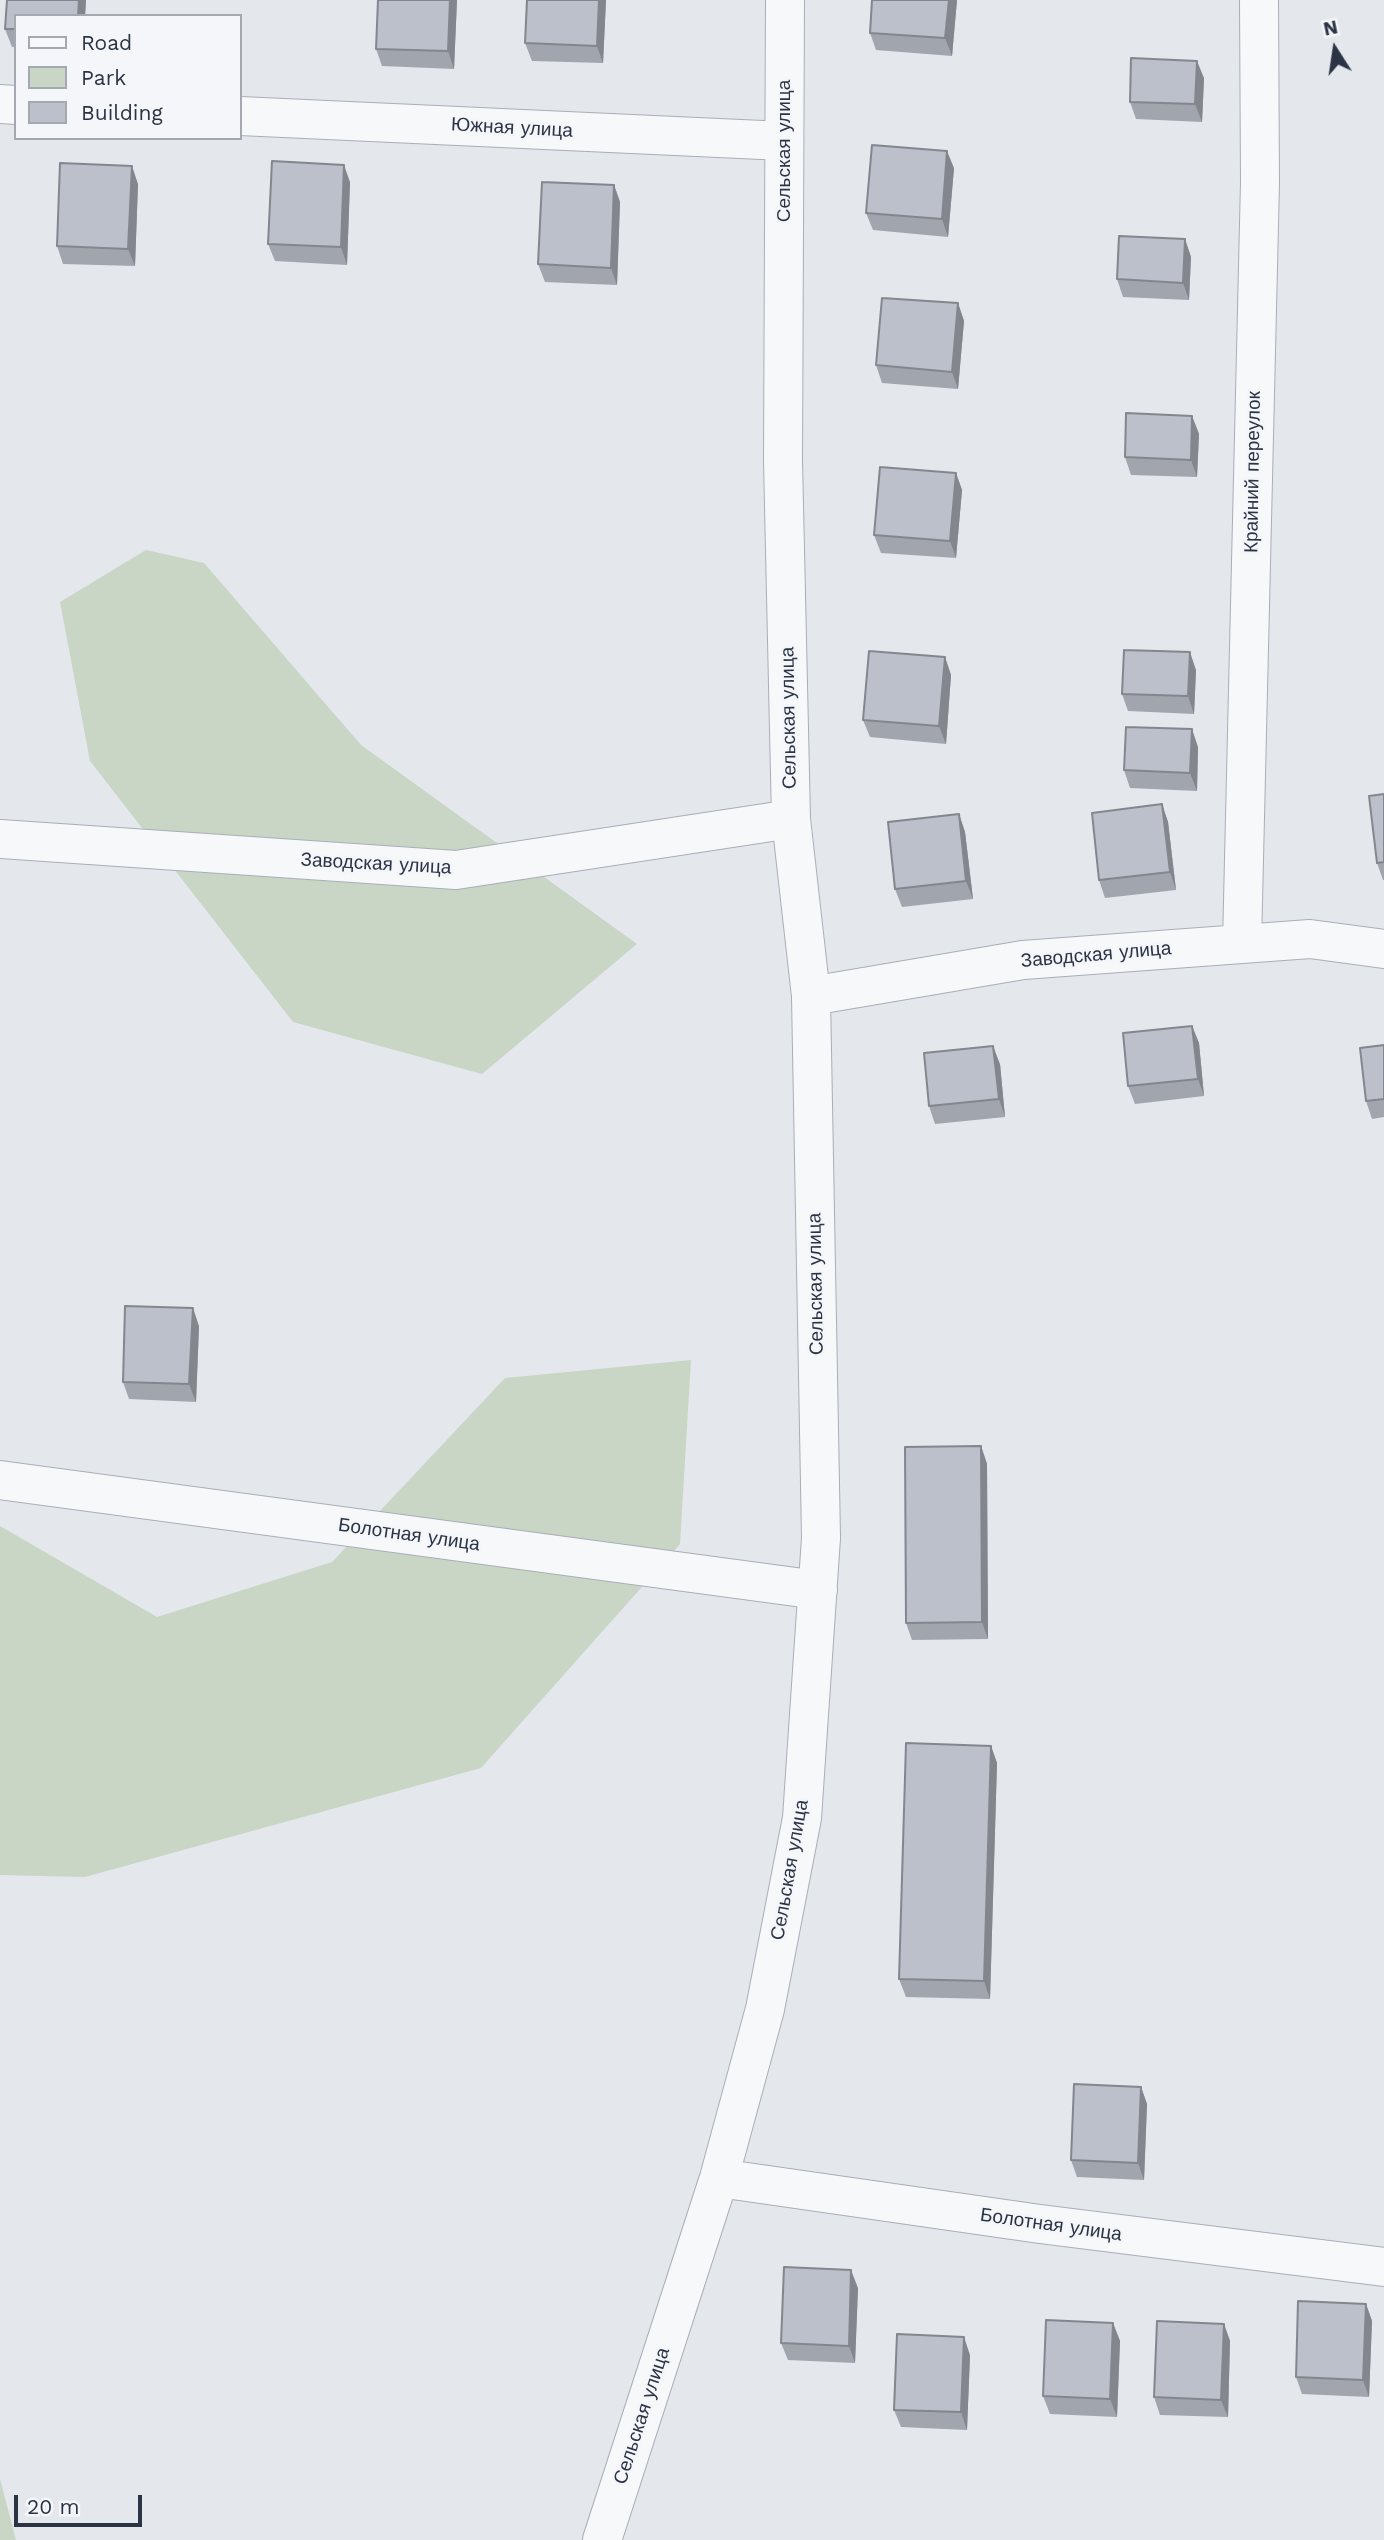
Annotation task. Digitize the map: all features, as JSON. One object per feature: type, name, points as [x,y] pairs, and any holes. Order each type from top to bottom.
[{"type":"street","name":"Сельская улица","points":[[602,2540],[719,2178],[765,2009],[802,1818],[821,1538],[811,996],[791,819],[783,461],[785,0]]},
{"type":"street","name":"Крайний переулок","points":[[1242,944],[1260,182],[1259,0]]},
{"type":"street","name":"Южная улица","points":[[242,116],[784,141]]},
{"type":"street","name":"Заводская улица","points":[[0,839],[456,870],[791,819]]},
{"type":"street","name":"Заводская улица","points":[[811,996],[1023,960],[1310,939],[1384,949]]},
{"type":"street","name":"Болотная улица","points":[[0,1480],[818,1590]]},
{"type":"street","name":"Болотная улица","points":[[719,2178],[1040,2224],[1384,2267]]},
{"type":"green space","points":[[146,550],[204,563],[361,745],[637,944],[482,1074],[293,1022],[90,761],[60,602]]},
{"type":"green space","points":[[691,1360],[680,1544],[481,1768],[85,1877],[0,1875],[0,1526],[157,1617],[332,1562],[505,1378]]},
{"type":"green space","points":[[0,2479],[16,2540],[0,2540]]},
{"type":"building","points":[[7,0],[79,0],[78,14],[14,14],[14,29],[5,29]]},
{"type":"building","points":[[378,0],[450,0],[448,51],[376,49]]},
{"type":"building","points":[[527,0],[599,0],[597,46],[525,43]]},
{"type":"building","points":[[872,0],[949,0],[945,38],[870,33]]},
{"type":"building","points":[[1131,58],[1197,61],[1195,104],[1130,102]]},
{"type":"building","points":[[872,145],[947,151],[942,219],[866,213]]},
{"type":"building","points":[[272,161],[344,165],[341,247],[268,244]]},
{"type":"building","points":[[60,163],[132,166],[128,249],[57,246]]},
{"type":"building","points":[[542,182],[614,185],[611,268],[538,264]]},
{"type":"building","points":[[1119,236],[1185,239],[1183,283],[1117,279]]},
{"type":"building","points":[[882,298],[958,303],[952,372],[876,365]]},
{"type":"building","points":[[1126,413],[1192,416],[1191,460],[1125,457]]},
{"type":"building","points":[[880,467],[956,473],[950,541],[874,535]]},
{"type":"building","points":[[1124,650],[1190,652],[1188,696],[1122,694]]},
{"type":"building","points":[[869,651],[945,657],[939,726],[863,720]]},
{"type":"building","points":[[1126,727],[1192,729],[1190,773],[1124,770]]},
{"type":"building","points":[[1384,794],[1384,862],[1377,863],[1369,796]]},
{"type":"building","points":[[1162,804],[1170,872],[1099,880],[1092,813]]},
{"type":"building","points":[[959,814],[966,881],[895,889],[888,822]]},
{"type":"building","points":[[1192,1026],[1198,1079],[1128,1086],[1123,1033]]},
{"type":"building","points":[[1384,1045],[1384,1099],[1366,1101],[1360,1048]]},
{"type":"building","points":[[993,1046],[999,1099],[929,1106],[924,1053]]},
{"type":"building","points":[[125,1306],[193,1308],[189,1384],[123,1382]]},
{"type":"building","points":[[981,1446],[982,1622],[906,1623],[905,1447]]},
{"type":"building","points":[[906,1743],[991,1746],[984,1981],[899,1979]]},
{"type":"building","points":[[1074,2084],[1141,2087],[1138,2163],[1071,2160]]},
{"type":"building","points":[[784,2267],[851,2270],[849,2346],[781,2343]]},
{"type":"building","points":[[1298,2301],[1366,2304],[1363,2380],[1296,2377]]},
{"type":"building","points":[[1046,2320],[1113,2323],[1110,2399],[1043,2396]]},
{"type":"building","points":[[1157,2321],[1224,2324],[1221,2400],[1154,2397]]},
{"type":"building","points":[[897,2334],[964,2337],[961,2412],[894,2410]]}]
